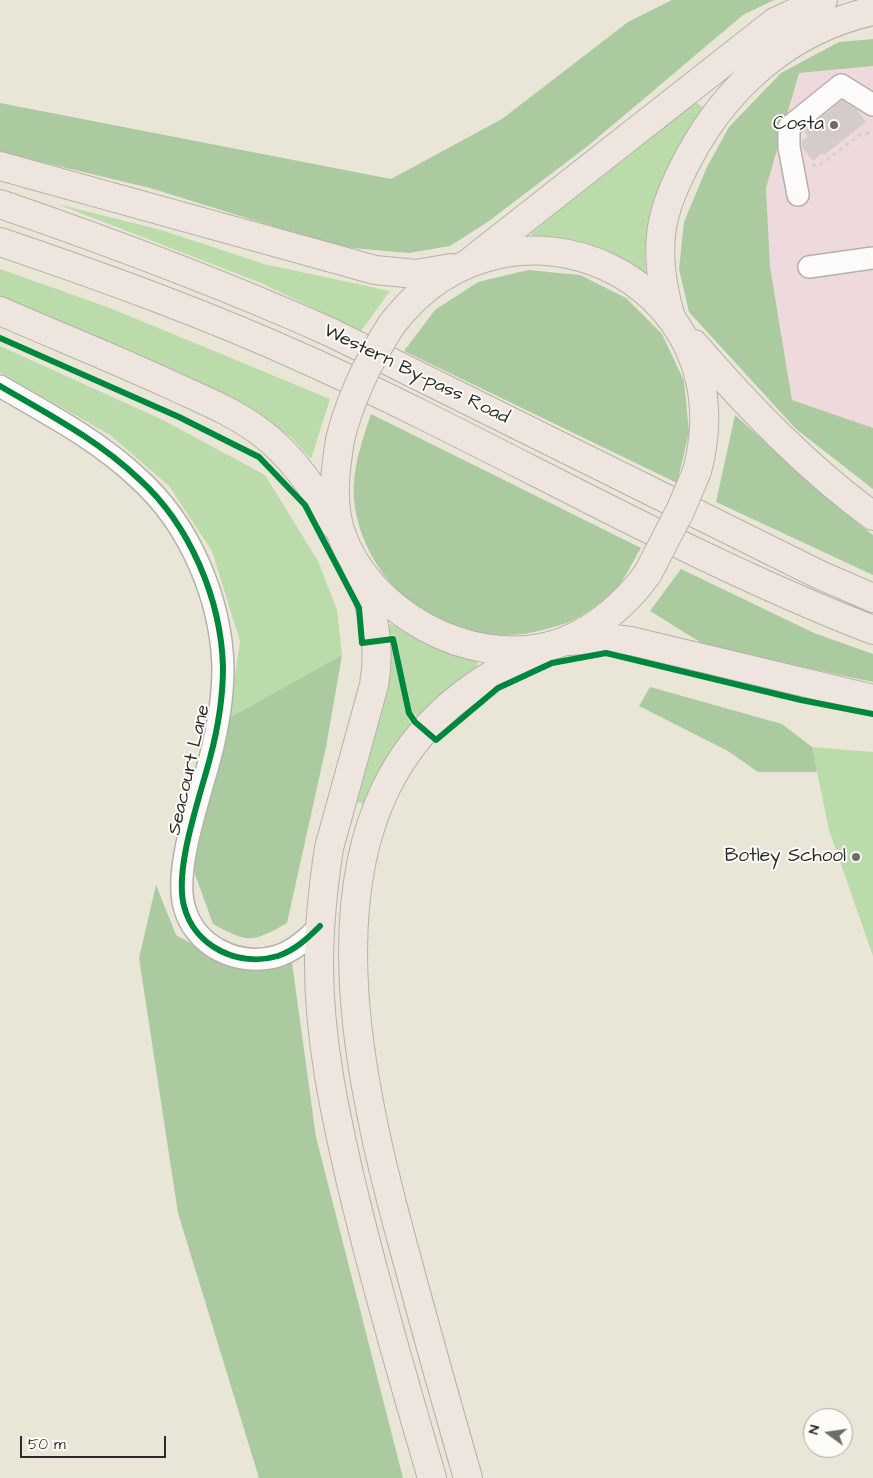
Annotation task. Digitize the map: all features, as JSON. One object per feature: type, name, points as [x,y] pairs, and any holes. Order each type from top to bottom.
[{"type":"main road","points":[[432,1478],[363,1232],[338,1122],[321,1001],[320,926],[329,848],[370,702],[377,662],[376,629],[371,608],[341,532],[334,478],[340,440],[354,396],[380,342],[392,324],[428,286],[468,263],[775,22],[823,0]]},
{"type":"main road","points":[[468,1478],[399,1229],[370,1109],[357,1013],[354,958],[356,911],[364,856],[377,811],[394,773],[416,741],[438,716],[472,687],[513,662],[582,632],[608,615],[634,591],[648,573],[681,509],[697,471],[704,437],[702,388],[693,354],[672,319],[663,286],[661,269],[661,236],[664,218],[676,182],[707,126],[745,80],[778,52],[832,23],[873,11]]},
{"type":"main road","points":[[0,166],[375,270],[416,274],[441,271],[492,254],[533,250],[552,251],[586,258],[628,278],[641,287],[672,319],[740,397],[772,429],[813,468],[873,516]]},
{"type":"main road","name":"Western By-pass Road","points":[[0,204],[167,264],[250,297],[332,333],[820,575],[873,598]]},
{"type":"main road","name":"Western By-pass Road","points":[[0,242],[166,301],[305,358],[736,571],[873,630]]},
{"type":"main road","points":[[0,311],[212,404],[260,432],[293,463],[309,482],[351,556],[372,585],[397,608],[440,634],[457,641],[492,648],[527,650],[591,639],[625,640],[873,700]]},
{"type":"street","points":[[798,195],[788,128],[841,85],[873,105]]},
{"type":"street","points":[[809,267],[873,258]]},
{"type":"street","name":"Seacourt Lane","points":[[0,386],[76,430],[139,479],[173,518],[185,538],[207,585],[220,636],[223,667],[217,731],[182,874],[183,904],[193,929],[204,941],[218,950],[246,959],[262,959],[277,956],[294,949],[320,926]]},
{"type":"path","points":[[792,164],[820,165],[861,134],[872,133]]},
{"type":"shaded area","points":[[873,66],[873,428],[792,401],[770,267],[766,188],[799,73]]},
{"type":"green space","points":[[672,0],[774,0],[743,15],[589,145],[489,221],[450,246],[409,253],[340,247],[150,188],[0,152],[0,103],[391,179],[502,119],[628,22]]},
{"type":"green space","points":[[873,39],[873,66],[799,73],[766,188],[770,267],[792,400],[873,428],[873,489],[796,429],[689,312],[679,269],[684,222],[707,167],[729,127],[781,73],[839,42]]},
{"type":"green space","points":[[696,102],[704,108],[668,167],[652,207],[646,250],[646,275],[642,280],[534,241],[531,233]]},
{"type":"green space","points":[[57,204],[161,230],[264,264],[390,291],[361,331],[261,283]]},
{"type":"green space","points":[[0,269],[110,308],[330,399],[311,459],[291,437],[231,402],[0,300]]},
{"type":"green space","points":[[528,270],[580,275],[626,298],[662,334],[684,381],[689,432],[677,483],[404,351],[435,310],[478,282]]},
{"type":"green space","points":[[0,346],[163,420],[265,475],[318,561],[337,610],[342,655],[229,718],[240,641],[212,551],[169,486],[110,435],[0,372]]},
{"type":"green space","points":[[371,414],[641,548],[619,586],[601,602],[568,622],[546,629],[514,635],[482,633],[451,625],[423,611],[399,592],[379,567],[364,539],[355,507],[355,471]]},
{"type":"green space","points":[[735,415],[828,499],[873,535],[873,575],[716,502]]},
{"type":"green space","points":[[681,569],[814,633],[873,654],[873,682],[708,647],[650,611]]},
{"type":"green space","points":[[388,624],[394,625],[423,643],[472,659],[477,662],[478,667],[419,718],[412,712],[395,635],[384,637],[384,627]]},
{"type":"green space","points":[[383,648],[392,648],[407,716],[412,726],[376,778],[364,804],[349,800]]},
{"type":"green space","points":[[342,655],[326,747],[287,923],[257,937],[250,938],[234,935],[213,924],[193,869],[229,718]]},
{"type":"green space","points":[[650,687],[782,724],[812,747],[817,772],[758,772],[728,751],[639,706]]},
{"type":"green space","name":"Botley School","points":[[812,747],[873,752],[873,956],[829,830]]},
{"type":"green space","points":[[156,885],[176,935],[233,967],[292,963],[316,1137],[403,1478],[259,1478],[178,1213],[139,958]]},
{"type":"building","name":"Costa","points":[[842,100],[857,110],[866,122],[824,155],[822,153],[813,161],[802,147],[802,141],[808,136],[804,131]]},
{"type":"cycle path","points":[[0,338],[179,417],[259,457],[305,505],[359,608],[362,643],[393,639],[409,713],[415,722],[436,740],[498,688],[552,663],[606,653],[801,700],[873,714]]},
{"type":"cycle path","points":[[0,386],[90,440],[139,479],[157,497],[173,518],[187,541],[209,590],[221,641],[222,690],[220,713],[213,747],[190,832],[182,872],[184,906],[189,920],[208,943],[233,956],[248,959],[263,959],[284,954],[300,944],[320,926]]},
{"type":"place","name":"Costa","points":[[834,125]]},
{"type":"place","name":"Botley School","points":[[856,857]]}]
